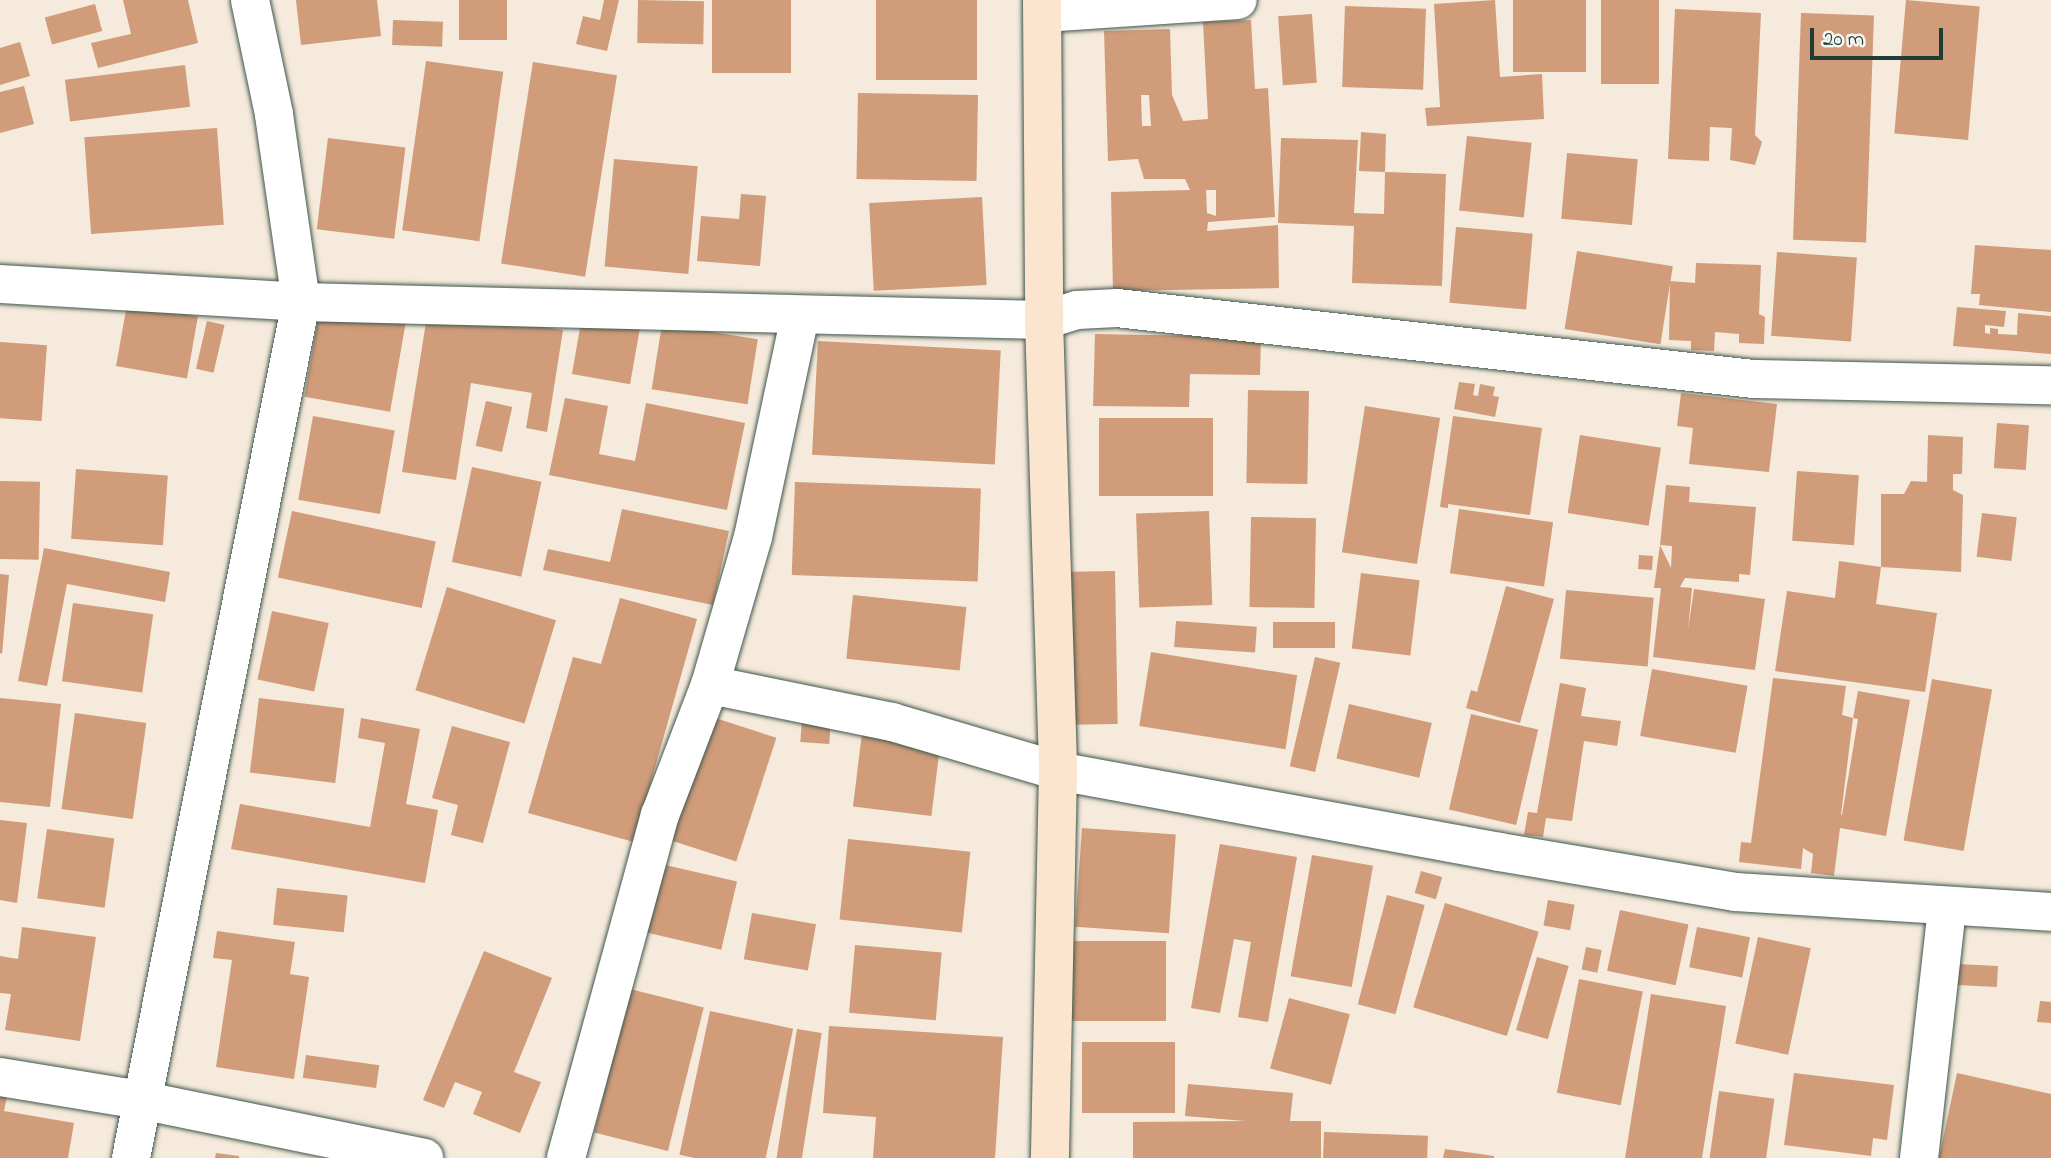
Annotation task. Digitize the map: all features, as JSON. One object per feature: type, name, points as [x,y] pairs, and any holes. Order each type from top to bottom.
[{"type":"main road","points":[[1043,7],[1044,320],[1058,771],[1050,1158]]},
{"type":"street","points":[[131,1158],[140,1100],[300,302],[274,114],[250,0]]},
{"type":"street","points":[[1043,7],[1238,0]]},
{"type":"street","points":[[0,284],[300,302],[1044,320],[1077,310],[1117,308],[1753,379],[2051,385]]},
{"type":"street","points":[[566,1158],[660,815],[710,685],[753,537],[800,314]]},
{"type":"street","points":[[710,685],[892,722],[1058,771],[1735,892],[1947,908],[2051,912]]},
{"type":"street","points":[[1919,1158],[1947,908]]},
{"type":"street","points":[[0,1077],[140,1100],[424,1158]]},
{"type":"building","points":[[123,0],[188,0],[198,43],[98,68],[91,43],[131,34]]},
{"type":"building","points":[[296,0],[377,0],[381,36],[301,45]]},
{"type":"building","points":[[459,0],[507,0],[507,40],[459,40]]},
{"type":"building","points":[[604,0],[619,0],[607,51],[576,44],[583,16],[600,20]]},
{"type":"building","points":[[638,0],[704,1],[703,44],[637,43]]},
{"type":"building","points":[[712,0],[791,0],[791,73],[712,73]]},
{"type":"building","points":[[876,0],[977,0],[977,80],[876,80]]},
{"type":"building","points":[[1495,0],[1500,77],[1542,74],[1544,119],[1427,126],[1425,108],[1440,107],[1434,4]]},
{"type":"building","points":[[1513,0],[1586,0],[1586,72],[1513,72]]},
{"type":"building","points":[[1601,0],[1659,0],[1659,84],[1601,84]]},
{"type":"building","points":[[1906,0],[1980,6],[1968,140],[1894,133]]},
{"type":"building","points":[[95,4],[102,31],[52,45],[45,17]]},
{"type":"building","points":[[1345,6],[1426,9],[1423,90],[1342,87]]},
{"type":"building","points":[[1675,9],[1761,13],[1755,135],[1762,142],[1755,165],[1730,160],[1732,128],[1710,127],[1709,161],[1668,159]]},
{"type":"building","points":[[1801,13],[1874,16],[1866,242],[1793,240]]},
{"type":"building","points":[[1312,14],[1317,83],[1283,85],[1278,16]]},
{"type":"building","points":[[393,20],[443,22],[442,47],[392,45]]},
{"type":"building","points":[[1251,20],[1255,89],[1268,88],[1275,217],[1208,222],[1207,231],[1278,225],[1279,288],[1113,291],[1111,192],[1190,190],[1185,179],[1144,179],[1138,159],[1108,161],[1104,31],[1170,29],[1172,95],[1183,121],[1208,119],[1203,22]],"holes":[[[1141,95],[1149,95],[1151,126],[1142,126]],[[1206,190],[1216,190],[1216,216],[1207,213]]]},
{"type":"building","points":[[20,42],[30,76],[0,85],[0,48]]},
{"type":"building","points":[[426,61],[503,72],[479,241],[402,230]]},
{"type":"building","points":[[533,62],[617,75],[585,277],[501,263]]},
{"type":"building","points":[[185,65],[190,107],[70,121],[65,80]]},
{"type":"building","points":[[24,86],[34,124],[0,133],[0,92]]},
{"type":"building","points":[[858,93],[978,95],[976,181],[856,179]]},
{"type":"building","points":[[217,128],[224,225],[91,234],[84,137]]},
{"type":"building","points":[[1361,132],[1386,134],[1385,172],[1359,171]]},
{"type":"building","points":[[1467,136],[1532,143],[1524,217],[1459,211]]},
{"type":"building","points":[[328,138],[405,148],[394,239],[317,229]]},
{"type":"building","points":[[1281,138],[1358,140],[1354,213],[1384,214],[1385,172],[1446,174],[1442,286],[1352,283],[1354,226],[1278,223]]},
{"type":"building","points":[[1567,153],[1638,159],[1632,225],[1561,219]]},
{"type":"building","points":[[614,159],[698,166],[688,274],[605,267]]},
{"type":"building","points":[[741,194],[766,196],[760,266],[697,261],[701,216],[739,219]]},
{"type":"building","points":[[982,197],[987,285],[874,291],[869,203]]},
{"type":"building","points":[[1456,227],[1533,234],[1526,309],[1449,303]]},
{"type":"building","points":[[1975,245],[2051,250],[2051,312],[1979,305],[1980,294],[1971,294]]},
{"type":"building","points":[[1577,251],[1673,266],[1660,344],[1565,329]]},
{"type":"building","points":[[1777,252],[1857,258],[1851,341],[1771,336]]},
{"type":"building","points":[[1696,263],[1761,265],[1759,314],[1765,317],[1764,344],[1739,343],[1739,334],[1715,332],[1714,351],[1691,350],[1691,341],[1669,340],[1670,281],[1695,283]]},
{"type":"building","points":[[127,304],[198,317],[187,379],[116,366]]},
{"type":"building","points":[[1957,307],[2006,311],[2004,327],[1985,325],[1985,333],[1990,334],[1990,328],[1998,329],[1998,334],[2017,335],[2018,313],[2051,316],[2051,354],[1953,346]]},
{"type":"building","points":[[320,308],[406,323],[390,412],[304,397]]},
{"type":"building","points":[[428,310],[563,330],[547,432],[526,428],[532,393],[471,383],[456,480],[402,472]]},
{"type":"building","points":[[582,317],[640,327],[630,384],[572,374]]},
{"type":"building","points":[[207,321],[225,325],[214,373],[196,369]]},
{"type":"building","points":[[662,324],[758,339],[747,404],[652,389]]},
{"type":"building","points":[[1095,334],[1261,337],[1260,375],[1190,374],[1189,407],[1093,406]]},
{"type":"building","points":[[818,341],[1001,351],[995,464],[812,455]]},
{"type":"building","points":[[0,342],[47,345],[42,421],[0,418]]},
{"type":"building","points":[[1459,382],[1475,384],[1473,395],[1478,396],[1480,384],[1495,387],[1493,396],[1499,397],[1495,417],[1454,409]]},
{"type":"building","points":[[1248,390],[1309,391],[1307,484],[1246,483]]},
{"type":"building","points":[[1681,393],[1777,404],[1769,472],[1689,464],[1693,428],[1677,426]]},
{"type":"building","points":[[565,398],[608,406],[599,454],[635,461],[646,403],[745,423],[727,510],[549,475]]},
{"type":"building","points":[[486,401],[512,407],[502,452],[476,446]]},
{"type":"building","points":[[1365,406],[1440,418],[1417,564],[1342,552]]},
{"type":"building","points":[[313,416],[395,430],[380,514],[298,500]]},
{"type":"building","points":[[1453,416],[1542,428],[1530,515],[1448,504],[1448,508],[1440,507]]},
{"type":"building","points":[[1099,418],[1213,418],[1213,496],[1099,496]]},
{"type":"building","points":[[1997,423],[2029,425],[2026,470],[1994,468]]},
{"type":"building","points":[[1580,435],[1661,448],[1649,526],[1568,513]]},
{"type":"building","points":[[1928,435],[1963,437],[1962,474],[1953,474],[1953,490],[1963,495],[1961,572],[1881,567],[1881,494],[1904,494],[1911,481],[1927,482]]},
{"type":"building","points":[[472,467],[541,482],[521,577],[452,562]]},
{"type":"building","points":[[76,469],[168,475],[163,545],[71,539]]},
{"type":"building","points":[[1797,471],[1859,475],[1854,545],[1792,541]]},
{"type":"building","points":[[0,481],[40,482],[39,560],[0,559]]},
{"type":"building","points":[[795,482],[981,488],[978,581],[792,575]]},
{"type":"building","points":[[1666,485],[1690,487],[1689,502],[1756,507],[1750,575],[1739,574],[1739,582],[1685,578],[1680,587],[1692,588],[1688,630],[1694,589],[1765,599],[1755,670],[1653,657],[1661,588],[1654,588]],"holes":[[[1660,545],[1672,546],[1671,568]]]},
{"type":"building","points":[[622,509],[729,531],[713,605],[543,570],[548,549],[610,562]]},
{"type":"building","points":[[1459,509],[1553,522],[1544,587],[1450,573]]},
{"type":"building","points":[[292,511],[436,542],[422,608],[278,578]]},
{"type":"building","points":[[1209,511],[1212,605],[1139,607],[1136,514]]},
{"type":"building","points":[[1982,513],[2017,517],[2011,561],[1977,557]]},
{"type":"building","points":[[1251,517],[1316,518],[1314,608],[1249,607]]},
{"type":"building","points":[[44,548],[170,572],[165,602],[67,584],[47,686],[18,681]]},
{"type":"building","points":[[1639,555],[1653,556],[1652,570],[1638,569]]},
{"type":"building","points":[[1839,561],[1881,567],[1876,604],[1937,613],[1925,692],[1775,671],[1787,591],[1835,598]]},
{"type":"building","points":[[1115,571],[1118,724],[1073,725],[1070,572]]},
{"type":"building","points":[[1361,573],[1420,580],[1410,656],[1352,648]]},
{"type":"building","points":[[0,574],[9,575],[2,654],[0,653]]},
{"type":"building","points":[[1506,586],[1554,599],[1520,723],[1466,708],[1471,690],[1477,692]]},
{"type":"building","points":[[447,587],[556,620],[524,724],[415,690]]},
{"type":"building","points":[[1566,590],[1654,598],[1648,666],[1560,659]]},
{"type":"building","points":[[853,595],[966,607],[960,671],[846,659]]},
{"type":"building","points":[[620,598],[697,619],[634,842],[528,813],[573,657],[601,664]]},
{"type":"building","points":[[73,603],[153,614],[142,693],[62,681]]},
{"type":"building","points":[[272,611],[329,623],[314,692],[257,679]]},
{"type":"building","points":[[1176,621],[1257,627],[1255,653],[1174,647]]},
{"type":"building","points":[[1273,622],[1335,622],[1335,648],[1273,648]]},
{"type":"building","points":[[1151,652],[1297,675],[1285,749],[1139,726]]},
{"type":"building","points":[[1315,657],[1340,663],[1315,772],[1290,766]]},
{"type":"building","points":[[1652,669],[1748,686],[1736,753],[1640,736]]},
{"type":"building","points":[[1773,678],[1846,686],[1842,715],[1853,718],[1858,691],[1910,700],[1886,836],[1840,828],[1834,876],[1811,873],[1813,854],[1803,848],[1801,869],[1739,862],[1741,842],[1751,843]],"holes":[[[1853,718],[1858,719],[1842,815],[1841,815]]]},
{"type":"building","points":[[1932,679],[1992,690],[1964,851],[1904,841]]},
{"type":"building","points":[[1560,683],[1586,688],[1581,716],[1621,721],[1617,746],[1584,741],[1572,821],[1546,818],[1543,837],[1524,835],[1528,812],[1537,813]]},
{"type":"building","points":[[0,698],[61,704],[50,807],[0,802]]},
{"type":"building","points":[[259,698],[344,708],[335,783],[250,772]]},
{"type":"building","points":[[1349,704],[1432,723],[1419,778],[1336,759]]},
{"type":"building","points":[[75,713],[146,723],[133,819],[62,809]]},
{"type":"building","points":[[1471,714],[1538,730],[1516,825],[1449,809]]},
{"type":"building","points":[[706,715],[776,738],[736,862],[666,839]]},
{"type":"building","points":[[361,718],[420,729],[406,804],[438,810],[425,883],[231,849],[240,804],[370,827],[385,743],[358,738]]},
{"type":"building","points":[[802,718],[831,720],[829,744],[800,742]]},
{"type":"building","points":[[452,726],[510,742],[483,843],[451,835],[458,805],[432,798]]},
{"type":"building","points":[[862,733],[940,743],[931,816],[853,806]]},
{"type":"building","points":[[0,820],[27,823],[17,903],[0,900]]},
{"type":"building","points":[[1082,828],[1176,835],[1169,933],[1075,927]]},
{"type":"building","points":[[47,829],[114,838],[105,908],[37,898]]},
{"type":"building","points":[[848,839],[970,852],[962,932],[840,920]]},
{"type":"building","points":[[1220,844],[1297,857],[1268,1022],[1238,1017],[1251,942],[1234,939],[1220,1013],[1191,1008]]},
{"type":"building","points":[[1312,855],[1373,866],[1352,987],[1291,976]]},
{"type":"building","points":[[661,864],[737,882],[721,950],[645,932]]},
{"type":"building","points":[[1421,871],[1442,877],[1436,899],[1415,893]]},
{"type":"building","points":[[277,888],[348,895],[344,932],[273,925]]},
{"type":"building","points":[[1387,895],[1425,905],[1395,1014],[1358,1004]]},
{"type":"building","points":[[1548,900],[1575,905],[1570,930],[1543,926]]},
{"type":"building","points":[[1445,903],[1539,932],[1507,1036],[1413,1007]]},
{"type":"building","points":[[1620,910],[1688,925],[1676,985],[1607,971]]},
{"type":"building","points":[[752,913],[816,924],[808,971],[744,959]]},
{"type":"building","points":[[22,927],[96,937],[80,1041],[5,1030],[11,994],[0,993],[0,956],[18,959]]},
{"type":"building","points":[[1697,927],[1750,937],[1742,978],[1689,967]]},
{"type":"building","points":[[217,931],[295,942],[290,974],[309,977],[294,1079],[216,1067],[232,960],[213,958]]},
{"type":"building","points":[[1758,937],[1811,948],[1788,1055],[1735,1044]]},
{"type":"building","points":[[1070,941],[1166,941],[1166,1021],[1070,1021]]},
{"type":"building","points":[[855,945],[942,953],[936,1020],[849,1013]]},
{"type":"building","points":[[1586,947],[1602,950],[1597,973],[1582,970]]},
{"type":"building","points":[[484,951],[552,978],[514,1072],[541,1082],[520,1133],[473,1114],[482,1092],[455,1082],[444,1108],[423,1100]]},
{"type":"building","points":[[1537,957],[1569,966],[1548,1039],[1516,1030]]},
{"type":"building","points":[[1958,964],[1998,966],[1997,987],[1957,985]]},
{"type":"building","points":[[1579,979],[1643,991],[1621,1105],[1557,1093]]},
{"type":"building","points":[[630,989],[704,1007],[668,1151],[594,1133]]},
{"type":"building","points":[[1651,994],[1726,1006],[1702,1158],[1625,1158]]},
{"type":"building","points":[[1289,998],[1350,1014],[1331,1085],[1270,1069]]},
{"type":"building","points":[[2040,1001],[2051,1002],[2051,1023],[2037,1022]]},
{"type":"building","points":[[710,1011],[793,1029],[766,1158],[695,1158],[679,1155]]},
{"type":"building","points":[[829,1026],[1003,1037],[995,1158],[873,1158],[876,1117],[823,1113]]},
{"type":"building","points":[[797,1029],[822,1033],[802,1158],[777,1158]]},
{"type":"building","points":[[1082,1042],[1175,1042],[1175,1113],[1082,1113]]},
{"type":"building","points":[[306,1055],[379,1065],[376,1088],[303,1078]]},
{"type":"building","points":[[1794,1073],[1894,1085],[1887,1140],[1873,1138],[1871,1156],[1784,1145]]},
{"type":"building","points":[[1957,1073],[2051,1094],[2051,1158],[1939,1158]]},
{"type":"building","points":[[1188,1084],[1293,1093],[1290,1121],[1321,1121],[1321,1158],[1133,1158],[1133,1122],[1245,1121],[1185,1116]]},
{"type":"building","points":[[0,1090],[8,1091],[4,1111],[74,1123],[68,1158],[0,1158]]},
{"type":"building","points":[[1719,1091],[1774,1099],[1766,1158],[1710,1158]]},
{"type":"building","points":[[1324,1132],[1428,1136],[1427,1158],[1323,1158]]},
{"type":"building","points":[[1445,1149],[1494,1156],[1494,1158],[1443,1158]]},
{"type":"building","points":[[216,1153],[239,1156],[239,1158],[215,1158]]}]
